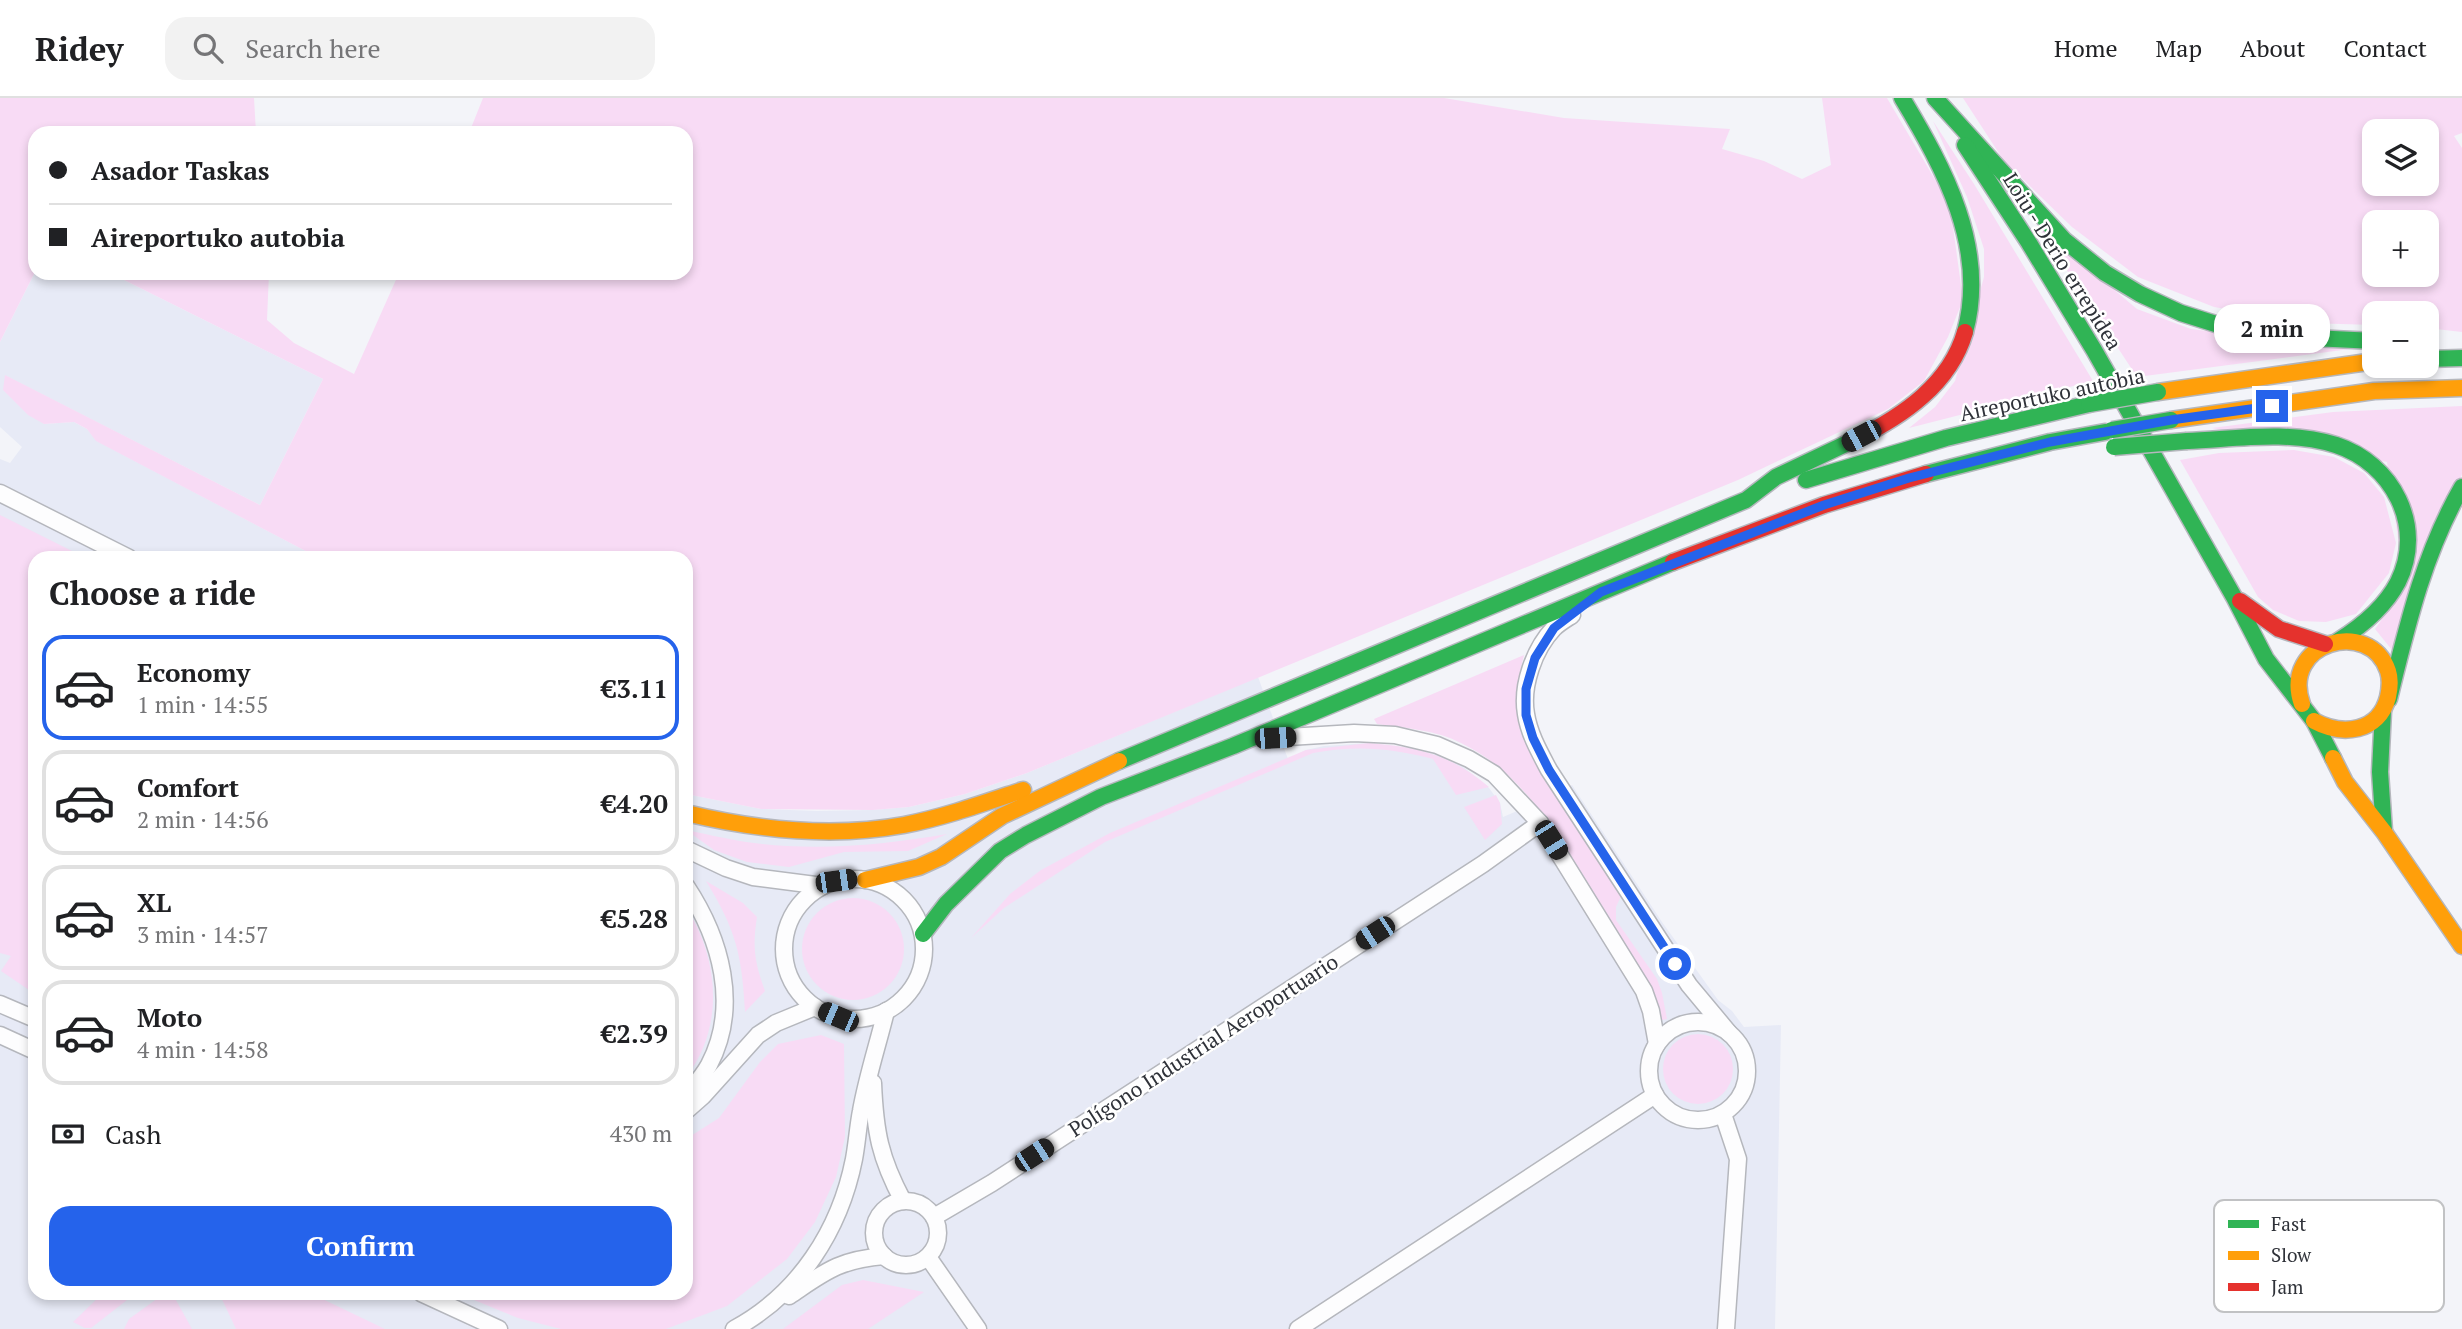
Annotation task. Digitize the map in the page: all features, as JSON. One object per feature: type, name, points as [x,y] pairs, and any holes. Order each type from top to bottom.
[{"type":"main road","points":[[865,880],[919,867],[942,857],[1002,816],[1124,759],[1746,500],[1773,478],[1897,417],[1927,394],[1949,367],[1965,335],[1973,293],[1971,249],[1965,227],[1941,162],[1902,98]]},
{"type":"main road","points":[[1933,98],[2064,240],[2105,273],[2140,294],[2202,319],[2270,336],[2362,340]]},
{"type":"main road","name":"Loiu - Derio errepidea","points":[[1933,98],[2029,243],[2094,350],[2234,597],[2266,659],[2309,716]]},
{"type":"main road","points":[[2439,359],[2462,358]]},
{"type":"main road","name":"Aireportuko autobia","points":[[1746,500],[1908,449],[2024,418],[2158,392],[2362,362]]},
{"type":"main road","points":[[923,934],[946,904],[1000,851],[1101,797],[1249,739],[1601,592],[1824,505],[1909,478],[2050,442],[2171,420],[2374,391],[2462,388]]},
{"type":"main road","points":[[1909,478],[2114,447],[2187,441],[2283,438],[2329,443],[2359,455],[2382,473],[2397,495],[2405,518],[2407,545],[2400,580],[2360,627],[2314,651],[2300,673],[2298,686],[2309,716],[2345,782],[2384,832],[2462,946]]},
{"type":"main road","points":[[2309,716],[2325,728],[2337,732],[2351,732],[2374,721],[2386,705],[2432,546],[2449,507],[2462,487]]},
{"type":"main road","points":[[2234,597],[2284,633],[2332,642],[2351,640],[2375,651],[2383,661],[2389,673],[2390,686],[2380,772],[2384,832]]},
{"type":"main road","points":[[693,814],[744,825],[790,829],[847,830],[901,825],[940,817],[1124,759]]},
{"type":"street","points":[[0,493],[115,551]]},
{"type":"street","points":[[1601,592],[1554,628],[1535,658],[1526,689],[1526,715],[1533,738],[1549,770],[1689,985],[1729,1033],[1739,1045],[1746,1059],[1747,1075],[1743,1090],[1735,1104],[1723,1114],[1693,1120],[1678,1116],[1665,1108],[1655,1095],[1648,1070],[1657,1044],[1673,1029],[1693,1023],[1706,1023],[1729,1033]]},
{"type":"street","points":[[1249,739],[1353,733],[1395,735],[1437,745],[1469,758],[1494,774],[1540,823],[1644,990],[1657,1044]]},
{"type":"street","name":"Polígono Industrial Aeroportuario","points":[[934,1217],[992,1183],[1483,863],[1540,823]]},
{"type":"street","points":[[693,852],[753,877],[823,886]]},
{"type":"street","points":[[865,880],[881,884],[908,904],[923,934],[921,970],[913,987],[901,1001],[886,1011],[862,1018],[838,1017],[815,1007],[801,995],[791,980],[785,963],[784,944],[796,910],[807,896],[836,881],[865,880]]},
{"type":"street","points":[[693,896],[702,910],[716,944],[725,989],[720,1035],[709,1065],[693,1087]]},
{"type":"street","points":[[2444,919],[2462,935]]},
{"type":"street","points":[[0,1004],[28,1016]]},
{"type":"street","points":[[693,1105],[758,1035],[776,1023],[815,1007]]},
{"type":"street","points":[[757,1316],[790,1285],[815,1256],[839,1214],[854,1159],[861,1110],[886,1011]]},
{"type":"street","points":[[0,1035],[28,1048]]},
{"type":"street","points":[[872,1064],[874,1122],[879,1147],[890,1177],[903,1201]]},
{"type":"street","points":[[1298,1329],[1655,1095]]},
{"type":"street","points":[[1723,1114],[1738,1159],[1726,1329]]},
{"type":"street","points":[[915,1202],[926,1208],[934,1217],[938,1227],[935,1248],[928,1257],[918,1263],[894,1263],[876,1246],[876,1222],[891,1204],[915,1202]]},
{"type":"street","points":[[734,1329],[834,1266],[863,1258],[884,1256]]},
{"type":"street","points":[[928,1257],[978,1329]]},
{"type":"street","points":[[436,1300],[499,1329]]},
{"type":"shaded area","points":[[0,98],[254,98],[256,126],[28,126],[28,280],[31,280],[0,342]]},
{"type":"shaded area","points":[[483,98],[1444,98],[1564,118],[1730,129],[1722,149],[1764,161],[1802,179],[1831,165],[1822,98],[1887,98],[1950,205],[1963,300],[1948,337],[1924,381],[1888,409],[1738,480],[1027,773],[965,794],[909,807],[873,810],[761,809],[693,795],[693,551],[306,551],[96,441],[87,429],[74,422],[44,424],[28,415],[3,390],[5,375],[260,505],[323,379],[124,280],[269,280],[267,320],[294,343],[354,374],[396,280],[693,280],[693,126],[472,126]]},
{"type":"shaded area","points":[[1963,98],[2462,98],[2462,133],[2454,136],[2462,148],[2462,332],[2439,329],[2439,301],[2362,301],[2362,325],[2306,323],[2214,307],[2138,277],[2072,227],[2004,161]]},
{"type":"shaded area","points":[[1933,121],[2093,381],[1909,428],[1935,407],[1955,381],[1984,277],[1984,249],[1967,197]]},
{"type":"shaded area","points":[[2032,217],[2137,309],[2191,329],[2350,349],[2137,377]]},
{"type":"shaded area","points":[[31,280],[124,280],[323,379],[260,505],[6,376],[44,424],[74,422],[87,429],[97,441],[306,551],[28,551],[28,1300],[693,1300],[693,795],[761,809],[817,811],[909,807],[965,794],[1027,773],[1258,677],[1288,759],[1306,750],[1324,746],[1369,743],[1409,748],[1441,756],[1462,766],[1489,788],[1500,803],[1503,817],[1572,785],[1662,922],[1718,1000],[1732,1011],[1744,1027],[1781,1025],[1775,1329],[0,1329],[0,459],[10,463],[22,447],[0,427],[0,342]]},
{"type":"shaded area","points":[[2462,406],[2462,474],[2392,650],[2375,629],[2405,587],[2387,462],[2212,428],[2333,412]]},
{"type":"shaded area","points":[[2294,450],[2334,457],[2364,473],[2384,497],[2396,543],[2389,573],[2356,614],[2326,622],[2299,621],[2273,610],[2258,597],[2180,460],[2219,453]]},
{"type":"shaded area","points":[[0,515],[72,551],[28,551],[28,989],[1,971],[11,956],[0,953]]},
{"type":"shaded area","points":[[1524,655],[1516,705],[1530,754],[1622,894],[1616,907],[1616,920],[1657,979],[1667,1019],[1658,1021],[1651,991],[1639,967],[1558,836],[1516,783],[1500,768],[1461,743],[1420,730],[1377,724],[1374,719]]},
{"type":"shaded area","points":[[1369,743],[1434,754],[1462,767],[1489,787],[1456,795],[1433,759],[1402,752],[1359,748],[1313,753],[1105,842],[1004,908],[971,938],[1010,894],[1041,870],[1110,833],[1306,750]]},
{"type":"shaded area","points":[[1496,795],[1500,803],[1502,824],[1485,840],[1464,807]]},
{"type":"shaded area","points":[[693,831],[749,842],[807,847],[867,844],[947,834],[908,851],[844,852],[789,867],[747,862],[714,850],[693,835]]},
{"type":"shaded area","points":[[706,881],[743,903],[757,917],[755,955],[765,991],[745,1012],[736,944]]},
{"type":"shaded area","points":[[853,898],[872,902],[889,913],[900,930],[904,949],[900,968],[889,985],[872,996],[853,1000],[834,996],[817,985],[806,968],[802,949],[806,930],[817,913],[834,902]]},
{"type":"shaded area","points":[[693,920],[705,948],[713,993],[712,1015],[699,1057],[693,1066]]},
{"type":"shaded area","points":[[1698,1034],[1723,1044],[1733,1069],[1723,1094],[1698,1104],[1673,1094],[1663,1069],[1673,1044]]},
{"type":"shaded area","points":[[821,1035],[844,1044],[845,1137],[836,1177],[815,1222],[787,1259],[727,1306],[666,1329],[561,1329],[518,1318],[474,1300],[693,1300],[693,1135],[719,1118],[760,1062],[778,1044]]},
{"type":"shaded area","points":[[863,1280],[924,1292],[868,1329],[783,1329],[842,1285]]},
{"type":"shaded area","points":[[96,1300],[127,1300],[91,1328],[73,1322]]},
{"type":"shaded area","points":[[155,1300],[176,1300],[192,1329],[124,1329],[129,1319]]},
{"type":"shaded area","points":[[222,1300],[325,1300],[385,1329],[236,1329]]},
{"type":"traffic: fast","points":[[1902,98],[1933,152],[1958,210],[1971,270],[1971,301],[1965,332]]},
{"type":"traffic: fast","points":[[1935,98],[2064,240],[2105,273],[2140,294],[2181,313],[2222,326],[2270,336],[2362,340]]},
{"type":"traffic: fast","points":[[1965,145],[2094,350],[2234,597],[2266,659],[2314,721],[2333,758]]},
{"type":"traffic: fast","points":[[2439,359],[2462,358]]},
{"type":"traffic: fast","points":[[2089,404],[2158,392]]},
{"type":"traffic: fast","points":[[1806,480],[1946,438],[2089,404]]},
{"type":"traffic: fast","points":[[2112,430],[2171,420]]},
{"type":"traffic: fast","points":[[1926,474],[2050,442],[2105,432]]},
{"type":"traffic: fast","points":[[2187,441],[2262,437],[2318,440],[2356,454],[2388,481],[2405,519],[2408,540],[2406,561],[2387,600],[2364,622],[2338,641]]},
{"type":"traffic: fast","points":[[1119,761],[1746,500],[1776,477],[1856,439]]},
{"type":"traffic: fast","points":[[2114,447],[2187,441]]},
{"type":"traffic: fast","points":[[2389,699],[2427,564],[2462,487]]},
{"type":"traffic: fast","points":[[923,934],[946,904],[1000,851],[1101,797],[1233,746],[1673,562]]},
{"type":"traffic: fast","points":[[2383,711],[2380,772],[2384,831]]},
{"type":"traffic: slow","points":[[2158,392],[2362,363]]},
{"type":"traffic: slow","points":[[2171,420],[2374,391],[2462,388]]},
{"type":"traffic: slow","points":[[2302,704],[2299,683],[2304,665],[2315,652],[2330,644],[2347,641],[2364,645],[2378,654],[2388,671],[2390,684],[2388,697],[2377,718],[2358,728],[2347,729],[2336,729],[2314,721]]},
{"type":"traffic: slow","points":[[2333,758],[2345,782],[2384,832],[2462,946]]},
{"type":"traffic: slow","points":[[865,880],[919,867],[941,857],[1002,816],[1119,761]]},
{"type":"traffic: slow","points":[[693,814],[767,828],[850,831],[919,822],[1023,790]]},
{"type":"traffic: jam","points":[[1856,439],[1907,409],[1936,383],[1958,351],[1965,332]]},
{"type":"traffic: jam","points":[[1673,562],[1824,505],[1926,474]]},
{"type":"traffic: jam","points":[[2240,601],[2279,629],[2325,644]]},
{"type":"route","points":[[1675,964],[1549,770],[1533,738],[1526,715],[1526,689],[1535,658],[1554,628],[1601,592],[1824,505],[1909,478],[2050,442],[2171,420],[2272,406]]}]
